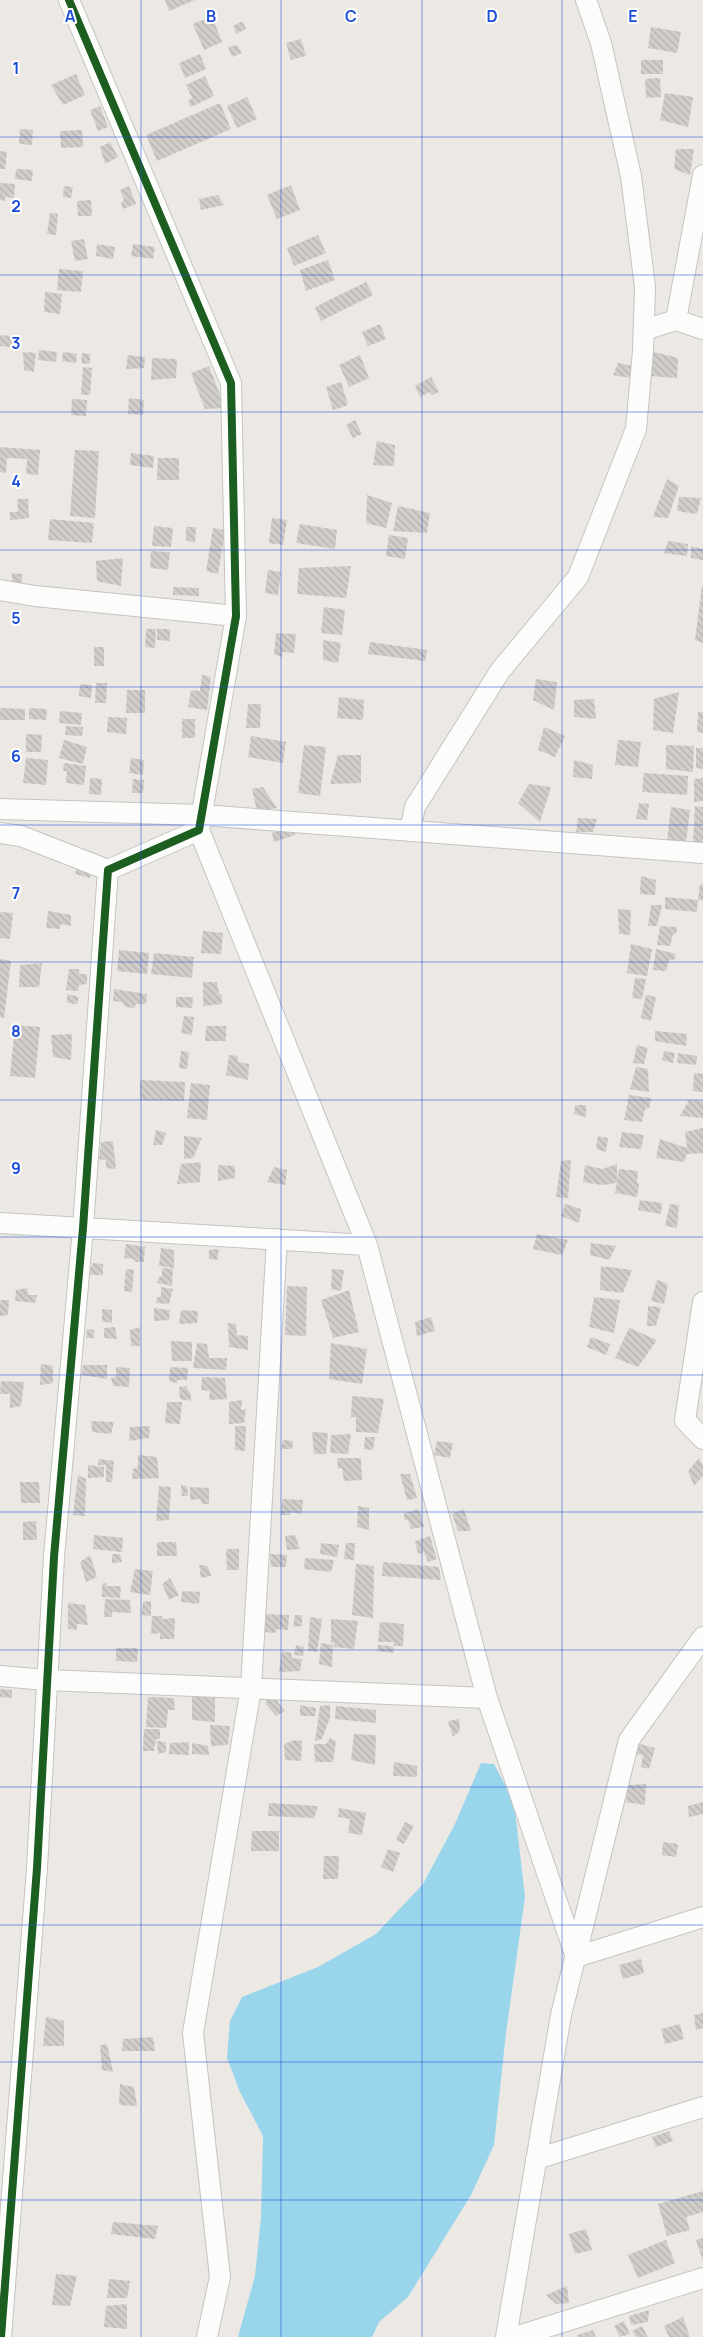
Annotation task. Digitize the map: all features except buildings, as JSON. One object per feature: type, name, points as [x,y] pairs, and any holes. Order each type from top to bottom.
[{"type":"street","points":[[69,0],[231,383],[236,616],[200,823],[367,1245],[487,1698],[576,1957]]},
{"type":"street","points":[[410,831],[415,807],[500,671],[578,578],[636,429],[644,330],[645,287],[631,176],[601,43],[586,0]]},
{"type":"street","points":[[676,320],[703,175]]},
{"type":"street","points":[[644,330],[676,320],[703,329]]},
{"type":"street","points":[[0,590],[35,596],[236,616]]},
{"type":"street","points":[[0,809],[200,823],[410,831],[703,853]]},
{"type":"street","points":[[0,832],[21,836],[108,870],[200,823]]},
{"type":"street","points":[[0,2337],[37,1868],[54,1557],[83,1228],[108,870]]},
{"type":"street","points":[[0,1224],[367,1245]]},
{"type":"street","points":[[207,2337],[220,2277],[193,2033],[250,1688],[277,1239]]},
{"type":"street","points":[[703,1302],[685,1420],[703,1440]]},
{"type":"street","points":[[506,2337],[561,2015],[629,1740],[703,1637]]},
{"type":"street","points":[[0,1676],[46,1680],[487,1698]]},
{"type":"street","points":[[576,1957],[703,1917]]},
{"type":"street","points":[[536,2159],[703,2107]]},
{"type":"street","points":[[515,2337],[703,2278]]},
{"type":"water","points":[[481,1763],[494,1764],[514,1802],[525,1897],[506,2033],[494,2145],[471,2195],[408,2297],[379,2322],[372,2337],[238,2337],[255,2276],[261,2217],[263,2136],[240,2092],[227,2058],[230,2021],[242,1997],[318,1967],[376,1934],[423,1884],[455,1824]]},
{"type":"cycle path","points":[[1,2337],[37,1868],[54,1557],[83,1228],[108,870],[199,830],[236,616],[231,383],[69,0]]}]
